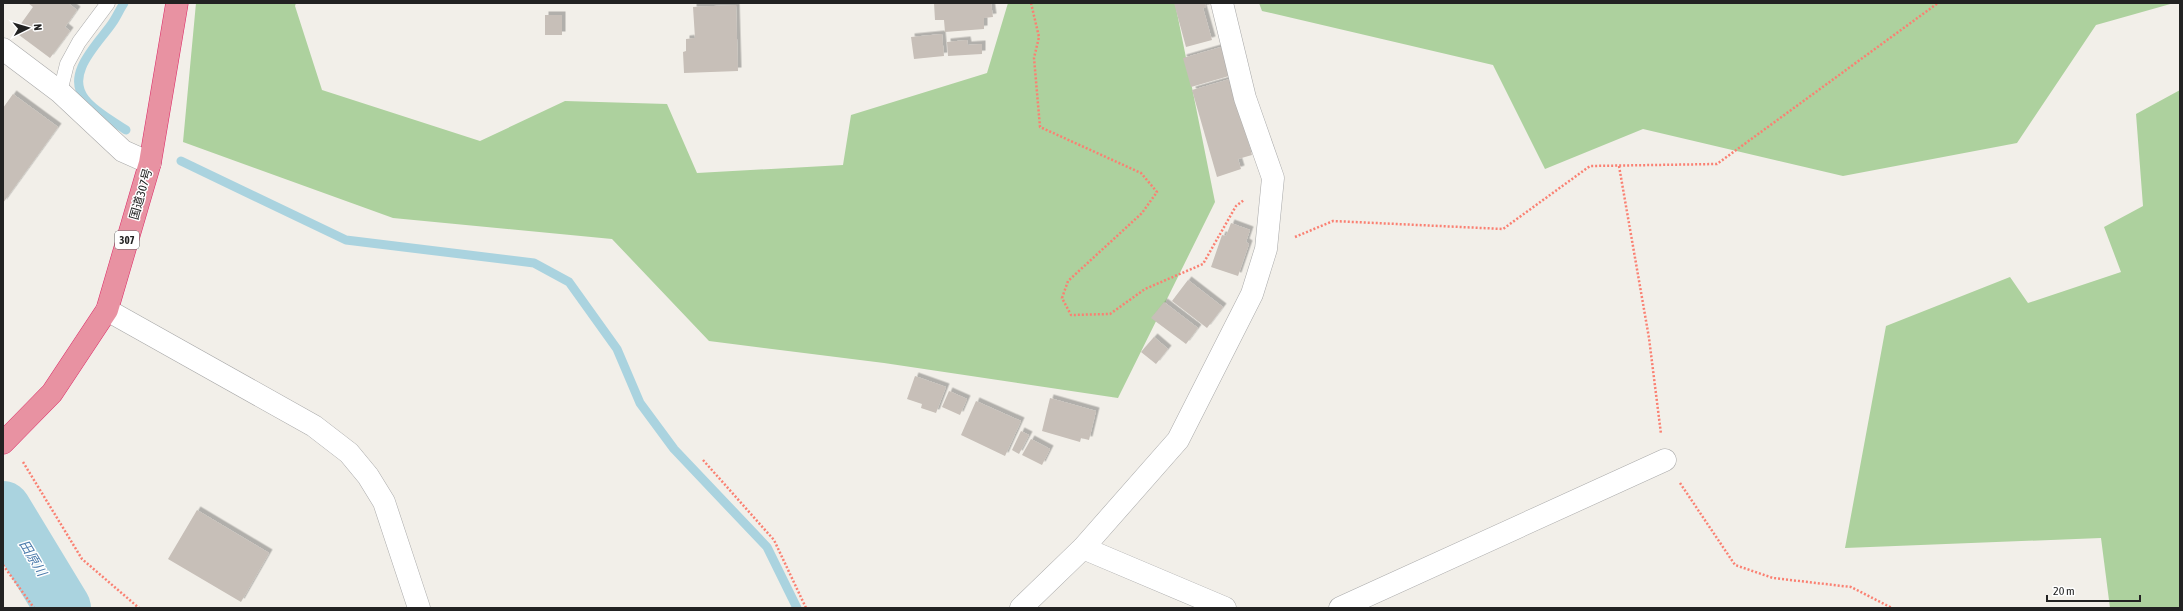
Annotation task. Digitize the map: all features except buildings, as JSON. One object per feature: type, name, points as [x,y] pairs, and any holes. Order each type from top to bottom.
[{"type":"highway","name":"国道307号","points":[[6,440],[52,393],[107,310],[150,163],[177,3]]},
{"type":"street","points":[[1021,608],[1083,548],[1178,440],[1252,294],[1266,249],[1273,178],[1245,98],[1222,3]]},
{"type":"street","points":[[3,49],[60,92],[123,151],[150,163]]},
{"type":"street","points":[[107,310],[314,426],[349,453],[368,476],[384,502],[419,608]]},
{"type":"street","points":[[1340,608],[1665,460]]},
{"type":"street","points":[[1083,548],[1224,608]]},
{"type":"lane","points":[[60,92],[67,64],[79,42],[108,3]]},
{"type":"path","points":[[1031,3],[1039,37],[1034,58],[1040,127],[1141,173],[1157,192],[1142,213],[1068,281],[1062,298],[1071,315],[1110,314],[1145,289],[1203,264],[1236,206],[1273,178]]},
{"type":"path","points":[[1266,249],[1334,221],[1503,229],[1590,166],[1718,164],[1938,3]]},
{"type":"path","points":[[1619,166],[1649,338],[1665,460],[1735,565],[1773,578],[1851,587],[1892,608]]},
{"type":"path","points":[[6,440],[82,559],[139,608]]},
{"type":"path","points":[[703,460],[774,540],[806,608]]},
{"type":"path","points":[[3,565],[34,608]]},
{"type":"green space","points":[[196,3],[296,3],[295,6],[322,90],[480,141],[565,101],[667,104],[697,173],[843,165],[851,115],[987,73],[1008,3],[1175,3],[1215,202],[1118,398],[884,363],[709,341],[612,239],[393,218],[183,142]]},
{"type":"green space","points":[[1259,3],[2174,3],[2096,25],[2017,143],[1843,176],[1643,129],[1545,169],[1493,65],[1262,11]]},
{"type":"green space","points":[[2180,90],[2180,608],[2110,608],[2101,538],[1845,548],[1886,326],[2010,277],[2028,303],[2121,272],[2104,227],[2143,206],[2136,114]]},
{"type":"waterway","points":[[124,3],[113,22],[86,58],[81,68],[79,79],[80,89],[89,104],[126,130]]},
{"type":"waterway","points":[[181,161],[346,240],[534,263],[569,282],[617,349],[640,403],[674,449],[767,547],[797,608]]},
{"type":"waterway","name":"田原川","points":[[3,509],[63,608]]}]
